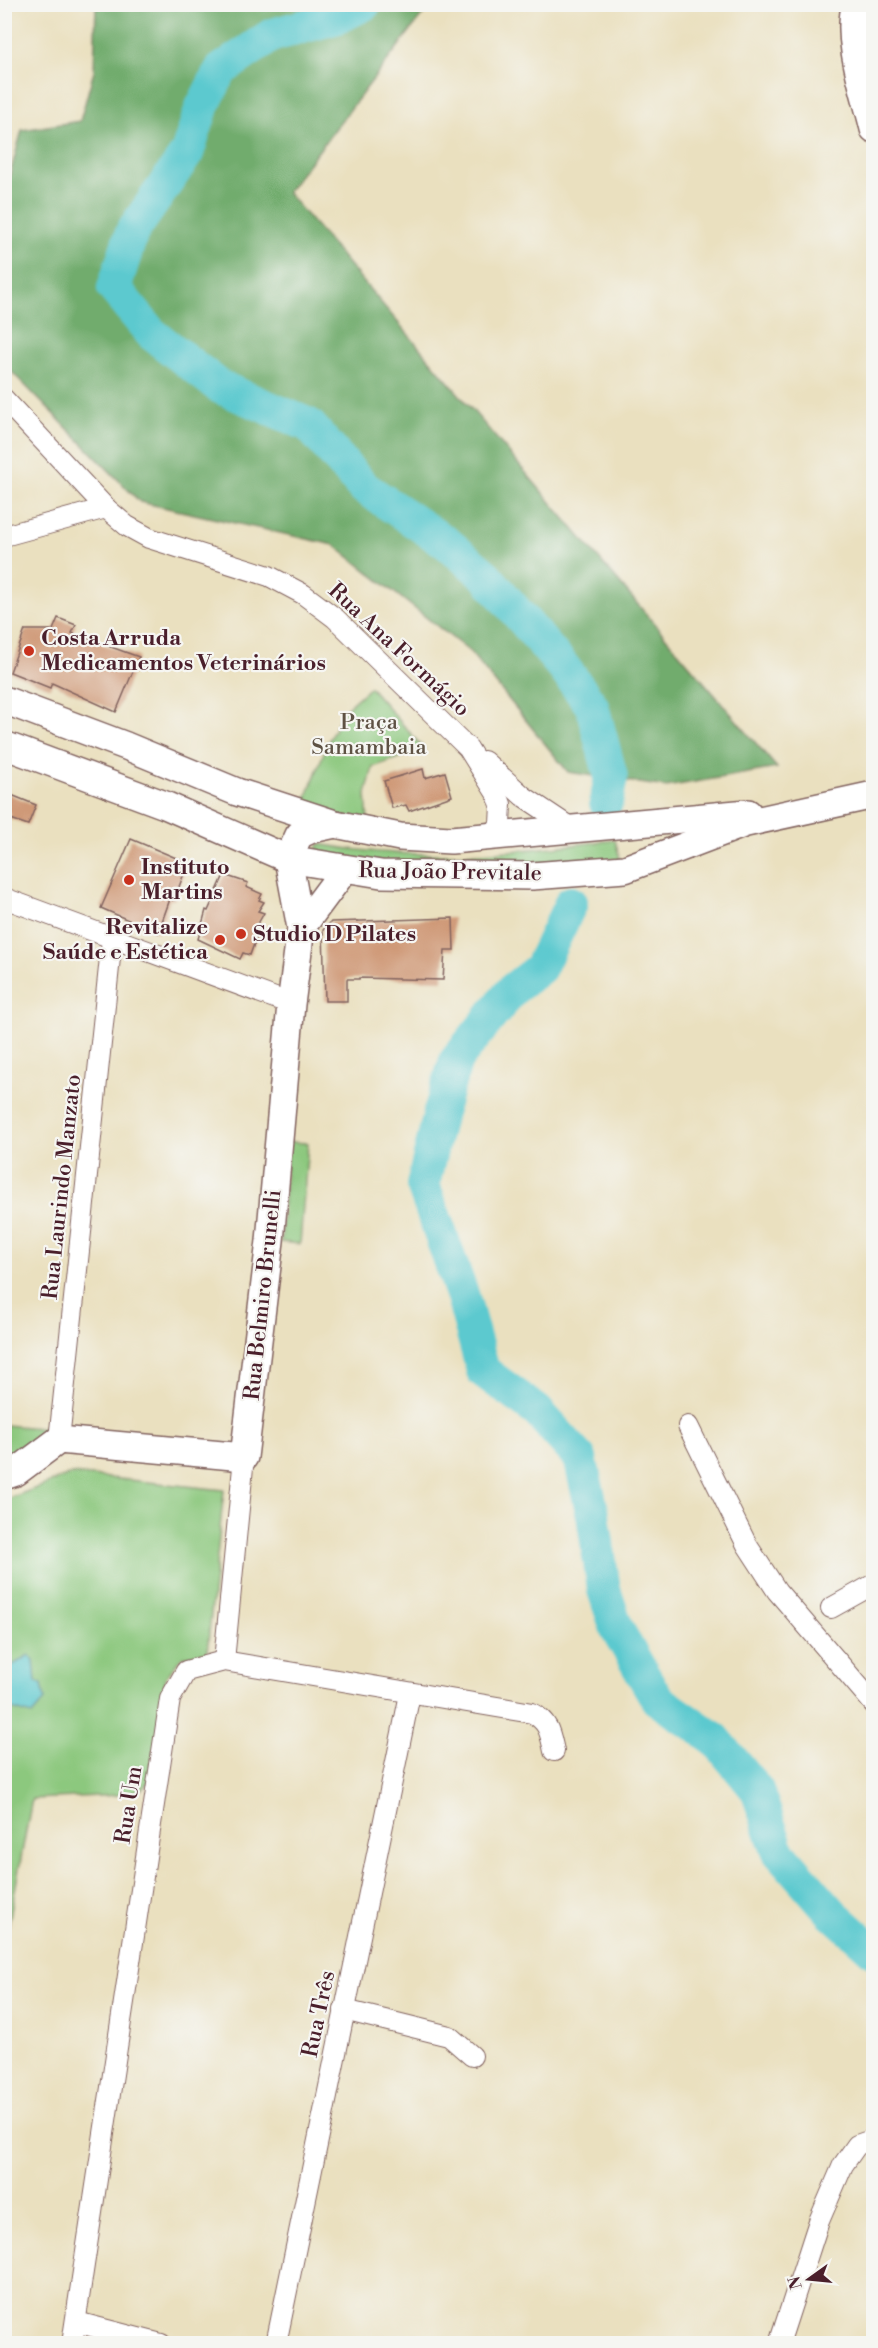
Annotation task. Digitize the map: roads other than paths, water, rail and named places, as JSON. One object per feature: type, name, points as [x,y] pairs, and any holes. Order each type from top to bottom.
[{"type":"main road","points":[[856,4],[854,44],[873,129]]},
{"type":"main road","name":"Rua João Previtale","points":[[4,700],[96,734],[237,792],[335,824],[400,837],[451,840],[661,819],[800,809]]},
{"type":"main road","name":"Rua João Previtale","points":[[4,745],[165,805],[288,859],[381,874],[532,876],[625,869],[746,823],[800,809],[873,795]]},
{"type":"main road","points":[[288,859],[299,835],[312,829],[335,824]]},
{"type":"main road","points":[[625,869],[637,858],[640,846],[626,824]]},
{"type":"main road","name":"Rua Belmiro Brunelli","points":[[244,1457],[270,1241],[291,1004],[301,928],[288,859]]},
{"type":"main road","name":"Rua Belmiro Brunelli","points":[[301,928],[345,869]]},
{"type":"main road","points":[[4,1476],[16,1472],[59,1440],[244,1457]]},
{"type":"street","name":"Rua Ana Formágio","points":[[4,399],[106,508],[127,525],[149,538],[269,576],[303,594],[335,618],[468,748],[501,804],[500,824],[492,837]]},
{"type":"street","points":[[4,536],[106,508]]},
{"type":"street","points":[[468,748],[523,796],[571,828]]},
{"type":"street","points":[[4,898],[291,1004]]},
{"type":"street","name":"Rua Laurindo Manzato","points":[[59,1440],[112,939]]},
{"type":"street","points":[[688,1426],[747,1545],[777,1591],[873,1704]]},
{"type":"street","name":"Rua Belmiro Brunelli","points":[[224,1661],[244,1457]]},
{"type":"street","points":[[831,1608],[873,1584]]},
{"type":"street","name":"Rua Um","points":[[72,2343],[170,1699],[186,1671],[224,1661],[532,1713],[542,1719],[549,1728],[554,1751]]},
{"type":"street","name":"Rua Três","points":[[276,2343],[410,1694]]},
{"type":"street","points":[[344,2010],[448,2036],[472,2056]]},
{"type":"street","points":[[779,2343],[819,2221],[843,2165],[858,2145],[873,2139]]},
{"type":"street","points":[[76,2322],[161,2343]]},
{"type":"water","points":[[29,1655],[34,1660],[36,1682],[42,1684],[45,1700],[32,1715],[5,1707],[5,1670]]},
{"type":"waterway","points":[[364,4],[338,17],[272,35],[221,70],[202,107],[187,153],[132,232],[114,288],[151,333],[220,387],[309,425],[363,487],[448,544],[486,576],[564,668],[592,706],[611,777],[606,803]]},
{"type":"waterway","points":[[571,903],[540,968],[512,990],[456,1060],[440,1112],[423,1185],[463,1297],[483,1371],[537,1411],[580,1458],[593,1515],[604,1590],[617,1629],[657,1699],[715,1739],[757,1790],[778,1851],[832,1913],[874,1951]]},
{"type":"place","name":"Costa Arruda Medicamentos Veterinários","points":[[29,651]]},
{"type":"place","name":"Instituto Martins","points":[[129,880]]},
{"type":"place","name":"Studio D Pilates","points":[[241,934]]},
{"type":"place","name":"Revitalize Saúde e Estética","points":[[220,940]]},
{"type":"park label","name":"Praça Samambaia","points":[[369,734]]}]
